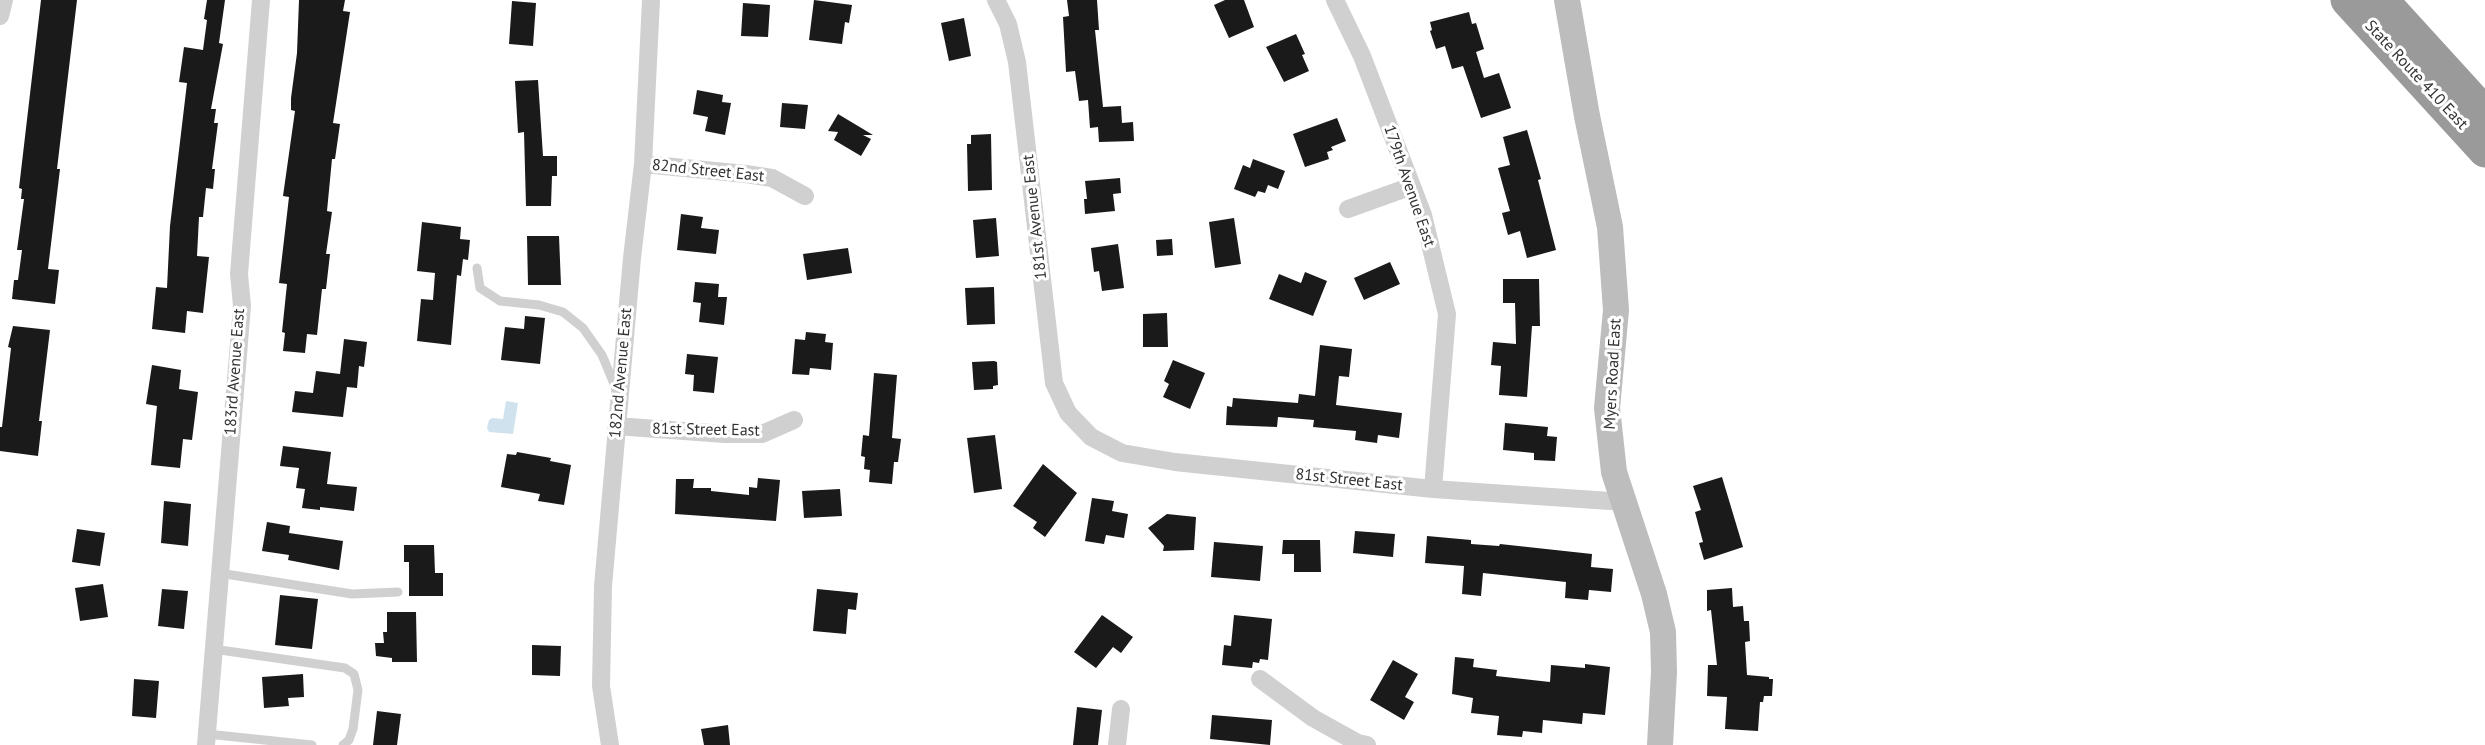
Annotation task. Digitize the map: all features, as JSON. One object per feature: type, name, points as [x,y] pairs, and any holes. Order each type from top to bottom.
[{"type":"highway","name":"State Route 410 East","points":[[2347,0],[2485,151]]},
{"type":"highway","name":"State Route 410 East","points":[[2382,0],[2485,113]]},
{"type":"street","points":[[0,16],[4,0]]},
{"type":"street","name":"183rd Avenue East","points":[[206,739],[242,306],[239,274],[261,0]]},
{"type":"street","name":"182nd Avenue East","points":[[610,745],[601,675],[603,586],[616,426],[643,164],[651,0]]},
{"type":"street","name":"181st Avenue East","points":[[996,0],[1008,24],[1017,62],[1054,383],[1064,407],[1082,429]]},
{"type":"street","name":"179th Avenue East","points":[[1335,0],[1362,56],[1423,215],[1447,314],[1433,489]]},
{"type":"street","name":"Myers Road East","points":[[1567,0],[1587,116],[1610,227],[1616,310],[1607,408],[1614,472],[1654,594],[1663,632],[1664,672],[1660,745]]},
{"type":"street","name":"82nd Street East","points":[[643,164],[772,178],[805,196]]},
{"type":"street","points":[[1348,209],[1412,186]]},
{"type":"street","name":"81st Street East","points":[[616,426],[725,434],[762,434],[794,420]]},
{"type":"street","name":"81st Street East","points":[[1082,429],[1109,448],[1134,456],[1433,489],[1624,502]]},
{"type":"street","points":[[1260,679],[1313,718],[1358,743],[1367,745]]},
{"type":"street","points":[[1117,745],[1121,709]]},
{"type":"lane","points":[[477,268],[480,288],[500,301],[539,305],[563,312],[582,328],[602,355],[619,396]]},
{"type":"lane","points":[[219,573],[352,594],[398,592]]},
{"type":"lane","points":[[213,650],[345,668],[354,674],[358,690],[353,729],[349,740],[343,745]]},
{"type":"lane","points":[[206,739],[312,745]]},
{"type":"water","points":[[506,401],[518,403],[513,434],[489,432],[487,428],[489,420],[503,419]]},
{"type":"building","points":[[41,0],[77,0],[48,269],[59,270],[55,304],[12,299],[14,280],[18,280],[22,250],[17,250],[24,199],[21,199],[22,189],[19,188]]},
{"type":"building","points":[[207,0],[225,0],[219,43],[223,44],[211,109],[216,109],[214,123],[218,123],[212,169],[215,169],[213,189],[206,188],[203,217],[199,217],[197,256],[209,257],[203,313],[187,311],[185,333],[152,329],[156,287],[167,288],[170,226],[187,83],[179,82],[184,47],[203,50]]},
{"type":"building","points":[[299,0],[345,0],[343,11],[350,12],[333,123],[340,124],[335,159],[332,159],[327,211],[332,212],[326,254],[330,254],[326,289],[322,289],[317,335],[307,334],[305,353],[283,351],[285,333],[282,332],[287,284],[279,283],[289,197],[283,196],[295,111],[291,110],[291,98],[297,53]]},
{"type":"building","points":[[814,0],[852,5],[849,23],[845,22],[842,44],[809,40]]},
{"type":"building","points":[[1067,0],[1097,0],[1099,30],[1095,30],[1103,107],[1121,106],[1122,123],[1133,122],[1134,141],[1099,142],[1098,127],[1090,128],[1088,100],[1079,101],[1075,71],[1066,72],[1063,17],[1069,16]]},
{"type":"building","points":[[1225,0],[1244,0],[1254,27],[1229,38],[1214,5]]},
{"type":"building","points":[[512,1],[536,3],[533,46],[509,44]]},
{"type":"building","points":[[743,3],[770,5],[768,37],[741,36]]},
{"type":"building","points":[[1469,12],[1472,24],[1476,23],[1484,49],[1476,52],[1484,78],[1499,73],[1511,108],[1481,118],[1463,66],[1452,69],[1445,46],[1436,49],[1430,31],[1432,30],[1430,22]]},
{"type":"building","points":[[964,18],[971,56],[949,61],[941,23]]},
{"type":"building","points":[[1296,34],[1305,54],[1302,55],[1309,71],[1284,82],[1266,47]]},
{"type":"building","points":[[538,80],[543,156],[557,156],[557,176],[552,176],[551,206],[526,206],[524,132],[518,133],[515,81]]},
{"type":"building","points":[[697,90],[723,95],[722,102],[731,103],[725,135],[705,131],[708,117],[693,114]]},
{"type":"building","points":[[782,103],[808,105],[805,129],[780,127]]},
{"type":"building","points":[[838,114],[873,135],[863,135],[871,139],[861,156],[834,140],[838,132],[828,131]]},
{"type":"building","points":[[1337,118],[1346,141],[1331,147],[1333,150],[1327,152],[1329,159],[1305,167],[1293,134]]},
{"type":"building","points":[[1527,130],[1541,179],[1538,180],[1556,250],[1527,258],[1520,231],[1508,235],[1502,213],[1510,211],[1498,168],[1510,165],[1503,137]]},
{"type":"building","points":[[991,134],[992,190],[968,191],[967,144],[971,144],[971,135]]},
{"type":"building","points":[[1253,159],[1285,171],[1278,189],[1268,185],[1265,193],[1258,191],[1255,197],[1234,189],[1243,165],[1250,168]]},
{"type":"building","points":[[1120,178],[1121,193],[1113,194],[1115,211],[1085,214],[1084,199],[1087,199],[1085,181]]},
{"type":"building","points":[[681,214],[703,217],[701,228],[719,230],[716,254],[677,250]]},
{"type":"building","points":[[996,218],[999,256],[976,258],[973,220]]},
{"type":"building","points":[[1234,218],[1241,264],[1215,268],[1209,222]]},
{"type":"building","points":[[422,222],[461,227],[460,239],[470,240],[468,260],[463,259],[461,276],[457,275],[451,345],[417,341],[421,299],[433,300],[435,273],[417,271]]},
{"type":"building","points":[[527,236],[559,236],[561,285],[528,285]]},
{"type":"building","points":[[1172,239],[1173,255],[1157,256],[1156,240]]},
{"type":"building","points":[[1118,244],[1124,288],[1102,291],[1099,271],[1094,272],[1091,248]]},
{"type":"building","points":[[848,248],[852,273],[807,280],[803,254]]},
{"type":"building","points":[[1390,262],[1400,284],[1364,300],[1354,278]]},
{"type":"building","points":[[1305,272],[1327,281],[1313,316],[1269,299],[1279,274],[1301,283]]},
{"type":"building","points":[[1503,279],[1539,279],[1540,326],[1532,326],[1527,397],[1499,395],[1501,366],[1491,365],[1493,342],[1516,344],[1515,303],[1503,303]]},
{"type":"building","points":[[695,282],[719,284],[718,297],[727,297],[724,325],[699,322],[701,303],[693,302]]},
{"type":"building","points":[[994,287],[995,324],[967,325],[965,288]]},
{"type":"building","points":[[1167,313],[1168,347],[1143,347],[1143,314]]},
{"type":"building","points":[[525,316],[545,318],[540,364],[501,360],[505,327],[524,329]]},
{"type":"building","points":[[13,326],[50,330],[39,421],[42,421],[38,456],[0,451],[0,427],[2,427],[11,348],[8,347]]},
{"type":"building","points":[[806,332],[826,334],[825,342],[833,343],[831,370],[810,368],[809,375],[792,374],[795,339],[805,340]]},
{"type":"building","points":[[344,339],[367,342],[364,367],[359,366],[357,388],[347,387],[343,417],[292,412],[295,391],[313,393],[316,371],[340,374]]},
{"type":"building","points":[[1320,345],[1352,349],[1349,377],[1339,376],[1336,405],[1402,413],[1399,438],[1378,435],[1377,443],[1355,440],[1356,431],[1313,427],[1314,420],[1278,417],[1277,427],[1226,425],[1227,406],[1232,407],[1233,398],[1298,403],[1299,394],[1315,396]]},
{"type":"building","points":[[687,354],[718,357],[714,393],[693,391],[694,375],[685,374]]},
{"type":"building","points":[[1173,360],[1205,373],[1190,409],[1163,397],[1169,384],[1164,381]]},
{"type":"building","points":[[972,362],[997,362],[998,385],[993,386],[993,389],[974,390]]},
{"type":"building","points":[[152,365],[181,370],[179,389],[198,392],[192,440],[183,439],[180,468],[151,465],[157,406],[146,404]]},
{"type":"building","points":[[874,373],[897,375],[892,438],[901,439],[898,462],[894,462],[892,484],[869,482],[870,470],[864,469],[865,457],[861,456],[863,435],[869,436]]},
{"type":"building","points":[[1505,423],[1548,427],[1547,436],[1557,437],[1555,461],[1534,460],[1534,453],[1503,450]]},
{"type":"building","points":[[995,435],[1002,489],[974,493],[967,438]]},
{"type":"building","points":[[283,446],[331,452],[327,484],[357,487],[354,511],[320,507],[320,510],[302,508],[305,489],[296,488],[299,468],[280,466]]},
{"type":"building","points":[[517,452],[551,458],[550,461],[571,465],[564,505],[538,501],[540,494],[501,487],[507,454],[516,455]]},
{"type":"building","points":[[1043,464],[1077,493],[1045,537],[1033,528],[1037,522],[1013,506]]},
{"type":"building","points":[[1722,477],[1743,547],[1704,560],[1699,543],[1703,542],[1695,512],[1701,510],[1693,486]]},
{"type":"building","points":[[758,478],[780,480],[776,521],[675,514],[676,479],[694,479],[693,488],[711,488],[711,491],[749,495],[749,487],[757,488]]},
{"type":"building","points":[[840,489],[842,516],[804,518],[802,491]]},
{"type":"building","points":[[1092,498],[1114,501],[1112,511],[1128,514],[1124,538],[1106,535],[1104,544],[1085,541]]},
{"type":"building","points":[[164,501],[191,504],[188,546],[161,543]]},
{"type":"building","points":[[1167,514],[1196,517],[1194,550],[1163,551],[1164,546],[1148,528]]},
{"type":"building","points":[[267,522],[290,526],[289,533],[343,541],[339,570],[288,560],[289,555],[262,551]]},
{"type":"building","points":[[77,529],[105,533],[100,566],[72,562]]},
{"type":"building","points":[[1355,531],[1395,534],[1393,557],[1353,553]]},
{"type":"building","points":[[1427,536],[1471,540],[1471,544],[1499,546],[1500,544],[1592,554],[1591,567],[1613,569],[1611,592],[1589,590],[1588,600],[1565,598],[1566,582],[1483,573],[1481,596],[1462,594],[1464,566],[1425,563]]},
{"type":"building","points":[[1283,540],[1320,540],[1321,572],[1294,572],[1294,554],[1282,554]]},
{"type":"building","points":[[1214,542],[1263,546],[1260,581],[1211,577]]},
{"type":"building","points":[[404,545],[434,545],[435,573],[443,573],[443,596],[409,596],[409,562],[404,562]]},
{"type":"building","points":[[103,584],[108,617],[80,621],[75,588]]},
{"type":"building","points":[[1732,588],[1733,607],[1743,606],[1744,621],[1749,621],[1750,641],[1745,642],[1747,675],[1773,679],[1772,696],[1764,696],[1763,702],[1760,702],[1758,731],[1725,729],[1727,697],[1707,696],[1708,665],[1717,665],[1711,610],[1707,611],[1707,590]]},
{"type":"building","points":[[162,589],[188,591],[184,629],[158,626]]},
{"type":"building","points":[[817,589],[858,593],[856,610],[848,609],[846,634],[813,631]]},
{"type":"building","points":[[280,595],[318,599],[312,649],[275,645]]},
{"type":"building","points":[[387,612],[416,612],[417,662],[392,662],[392,658],[376,656],[375,643],[384,643],[383,632],[387,632]]},
{"type":"building","points":[[1102,615],[1133,637],[1121,653],[1113,647],[1096,668],[1074,652]]},
{"type":"building","points":[[1234,615],[1272,619],[1268,660],[1260,659],[1259,663],[1253,662],[1252,668],[1222,665],[1224,645],[1231,646]]},
{"type":"building","points":[[532,645],[561,646],[560,676],[532,675]]},
{"type":"building","points":[[1455,657],[1474,659],[1473,667],[1497,670],[1496,676],[1550,682],[1551,665],[1585,668],[1585,664],[1610,667],[1605,715],[1583,713],[1582,724],[1543,720],[1542,733],[1523,731],[1522,737],[1497,735],[1499,716],[1471,713],[1473,698],[1452,694]]},
{"type":"building","points":[[1393,660],[1418,674],[1405,697],[1414,702],[1404,720],[1370,700]]},
{"type":"building","points":[[303,674],[304,697],[288,698],[289,706],[264,708],[262,677]]},
{"type":"building","points":[[134,679],[159,681],[156,718],[132,716]]},
{"type":"building","points":[[1077,707],[1102,710],[1098,745],[1073,745]]},
{"type":"building","points":[[377,711],[401,714],[397,745],[373,745]]},
{"type":"building","points":[[1212,715],[1272,720],[1270,745],[1210,739]]},
{"type":"building","points":[[728,725],[730,745],[704,745],[701,729]]}]
